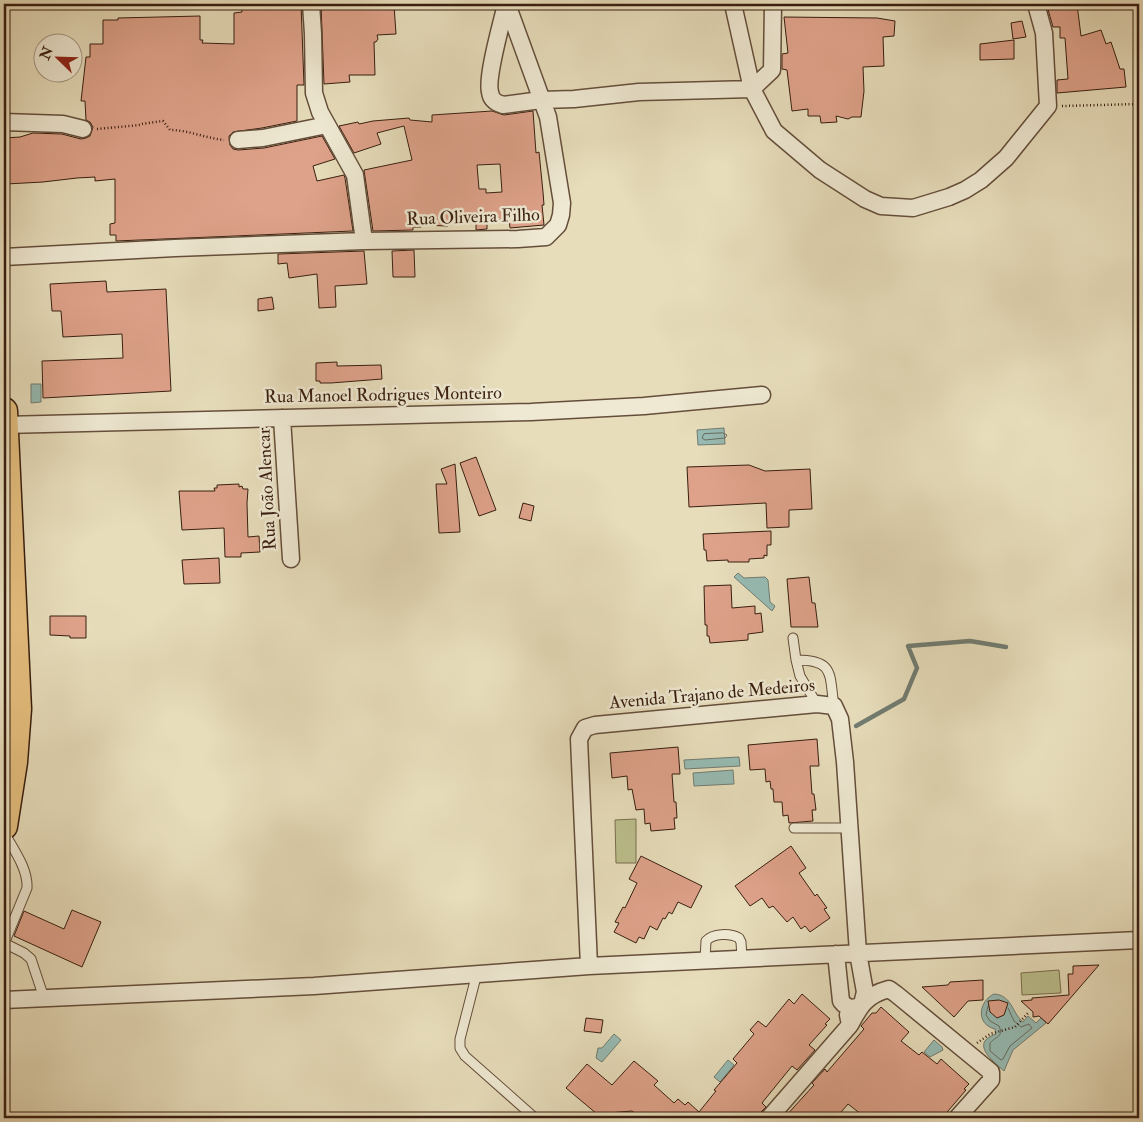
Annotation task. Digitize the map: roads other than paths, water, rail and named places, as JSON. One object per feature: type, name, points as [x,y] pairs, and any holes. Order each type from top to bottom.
[{"type":"main road","points":[[4,418],[18,709],[14,762],[4,826]]},
{"type":"street","points":[[311,4],[314,93],[320,112],[355,175],[364,241]]},
{"type":"street","points":[[507,4],[493,64],[489,91],[492,99],[497,104],[503,105],[639,92],[752,89],[772,70],[773,4]]},
{"type":"street","name":"Rua Oliveira Filho","points":[[4,257],[364,241],[546,237],[558,225],[562,215],[562,203],[548,117],[507,4]]},
{"type":"street","points":[[733,4],[752,89],[774,131],[820,170],[865,199],[881,206],[899,208],[912,208],[949,197],[981,180],[1006,158],[1048,106],[1044,33],[1036,4]]},
{"type":"street","points":[[4,122],[63,124],[83,129]]},
{"type":"street","points":[[238,140],[263,138],[327,125]]},
{"type":"street","name":"Rua Manoel Rodrigues Monteiro","points":[[4,418],[282,418],[541,411],[644,406],[762,395]]},
{"type":"street","name":"Rua João Alencar","points":[[282,418],[291,559]]},
{"type":"street","name":"Avenida Trajano de Medeiros","points":[[589,966],[579,739],[582,730],[595,725],[816,704],[834,706],[840,719],[858,953],[865,992],[862,1004]]},
{"type":"street","points":[[4,1000],[314,986],[589,966],[1139,940]]},
{"type":"street","points":[[836,954],[841,1001],[845,1006],[850,1025]]},
{"type":"street","points":[[863,983],[889,990],[896,994],[990,1072],[992,1078],[957,1118]]},
{"type":"street","points":[[769,1118],[850,1025],[862,1004],[870,996],[889,990]]},
{"type":"street","points":[[845,1006],[853,1008],[862,1004]]},
{"type":"lane","points":[[792,638],[800,676],[816,704]]},
{"type":"lane","points":[[796,660],[811,660],[825,666],[828,671],[834,706]]},
{"type":"lane","points":[[794,828],[849,828]]},
{"type":"lane","points":[[4,832],[24,869],[27,879],[27,888],[4,944],[24,953],[31,959],[44,998]]},
{"type":"lane","points":[[705,960],[706,941],[710,936],[736,936],[741,942],[742,958]]},
{"type":"lane","points":[[477,973],[461,1028],[460,1048],[465,1056],[535,1118]]},
{"type":"water","points":[[31,384],[41,384],[41,402],[31,403]]},
{"type":"water","points":[[724,428],[725,444],[698,445],[697,430]]},
{"type":"water","points":[[738,573],[744,578],[765,577],[768,580],[770,602],[775,606],[772,611],[734,577]]},
{"type":"water","points":[[739,757],[740,766],[685,769],[684,760]]},
{"type":"water","points":[[733,770],[734,784],[694,786],[693,773]]},
{"type":"water","points":[[994,994],[1005,998],[1023,1022],[1028,1016],[1036,1023],[1041,1018],[1046,1023],[1013,1050],[1004,1071],[990,1057],[984,1047],[984,1042],[996,1034],[995,1029],[984,1022],[981,1012],[985,1002]]},
{"type":"water","points":[[614,1034],[621,1040],[602,1062],[596,1058],[598,1048],[602,1048]]},
{"type":"water","points":[[934,1040],[943,1050],[930,1057],[924,1052]]},
{"type":"water","points":[[728,1060],[734,1065],[720,1082],[714,1077]]},
{"type":"waterway","points":[[856,726],[904,699],[917,668],[908,646],[970,641],[1006,647]]}]
